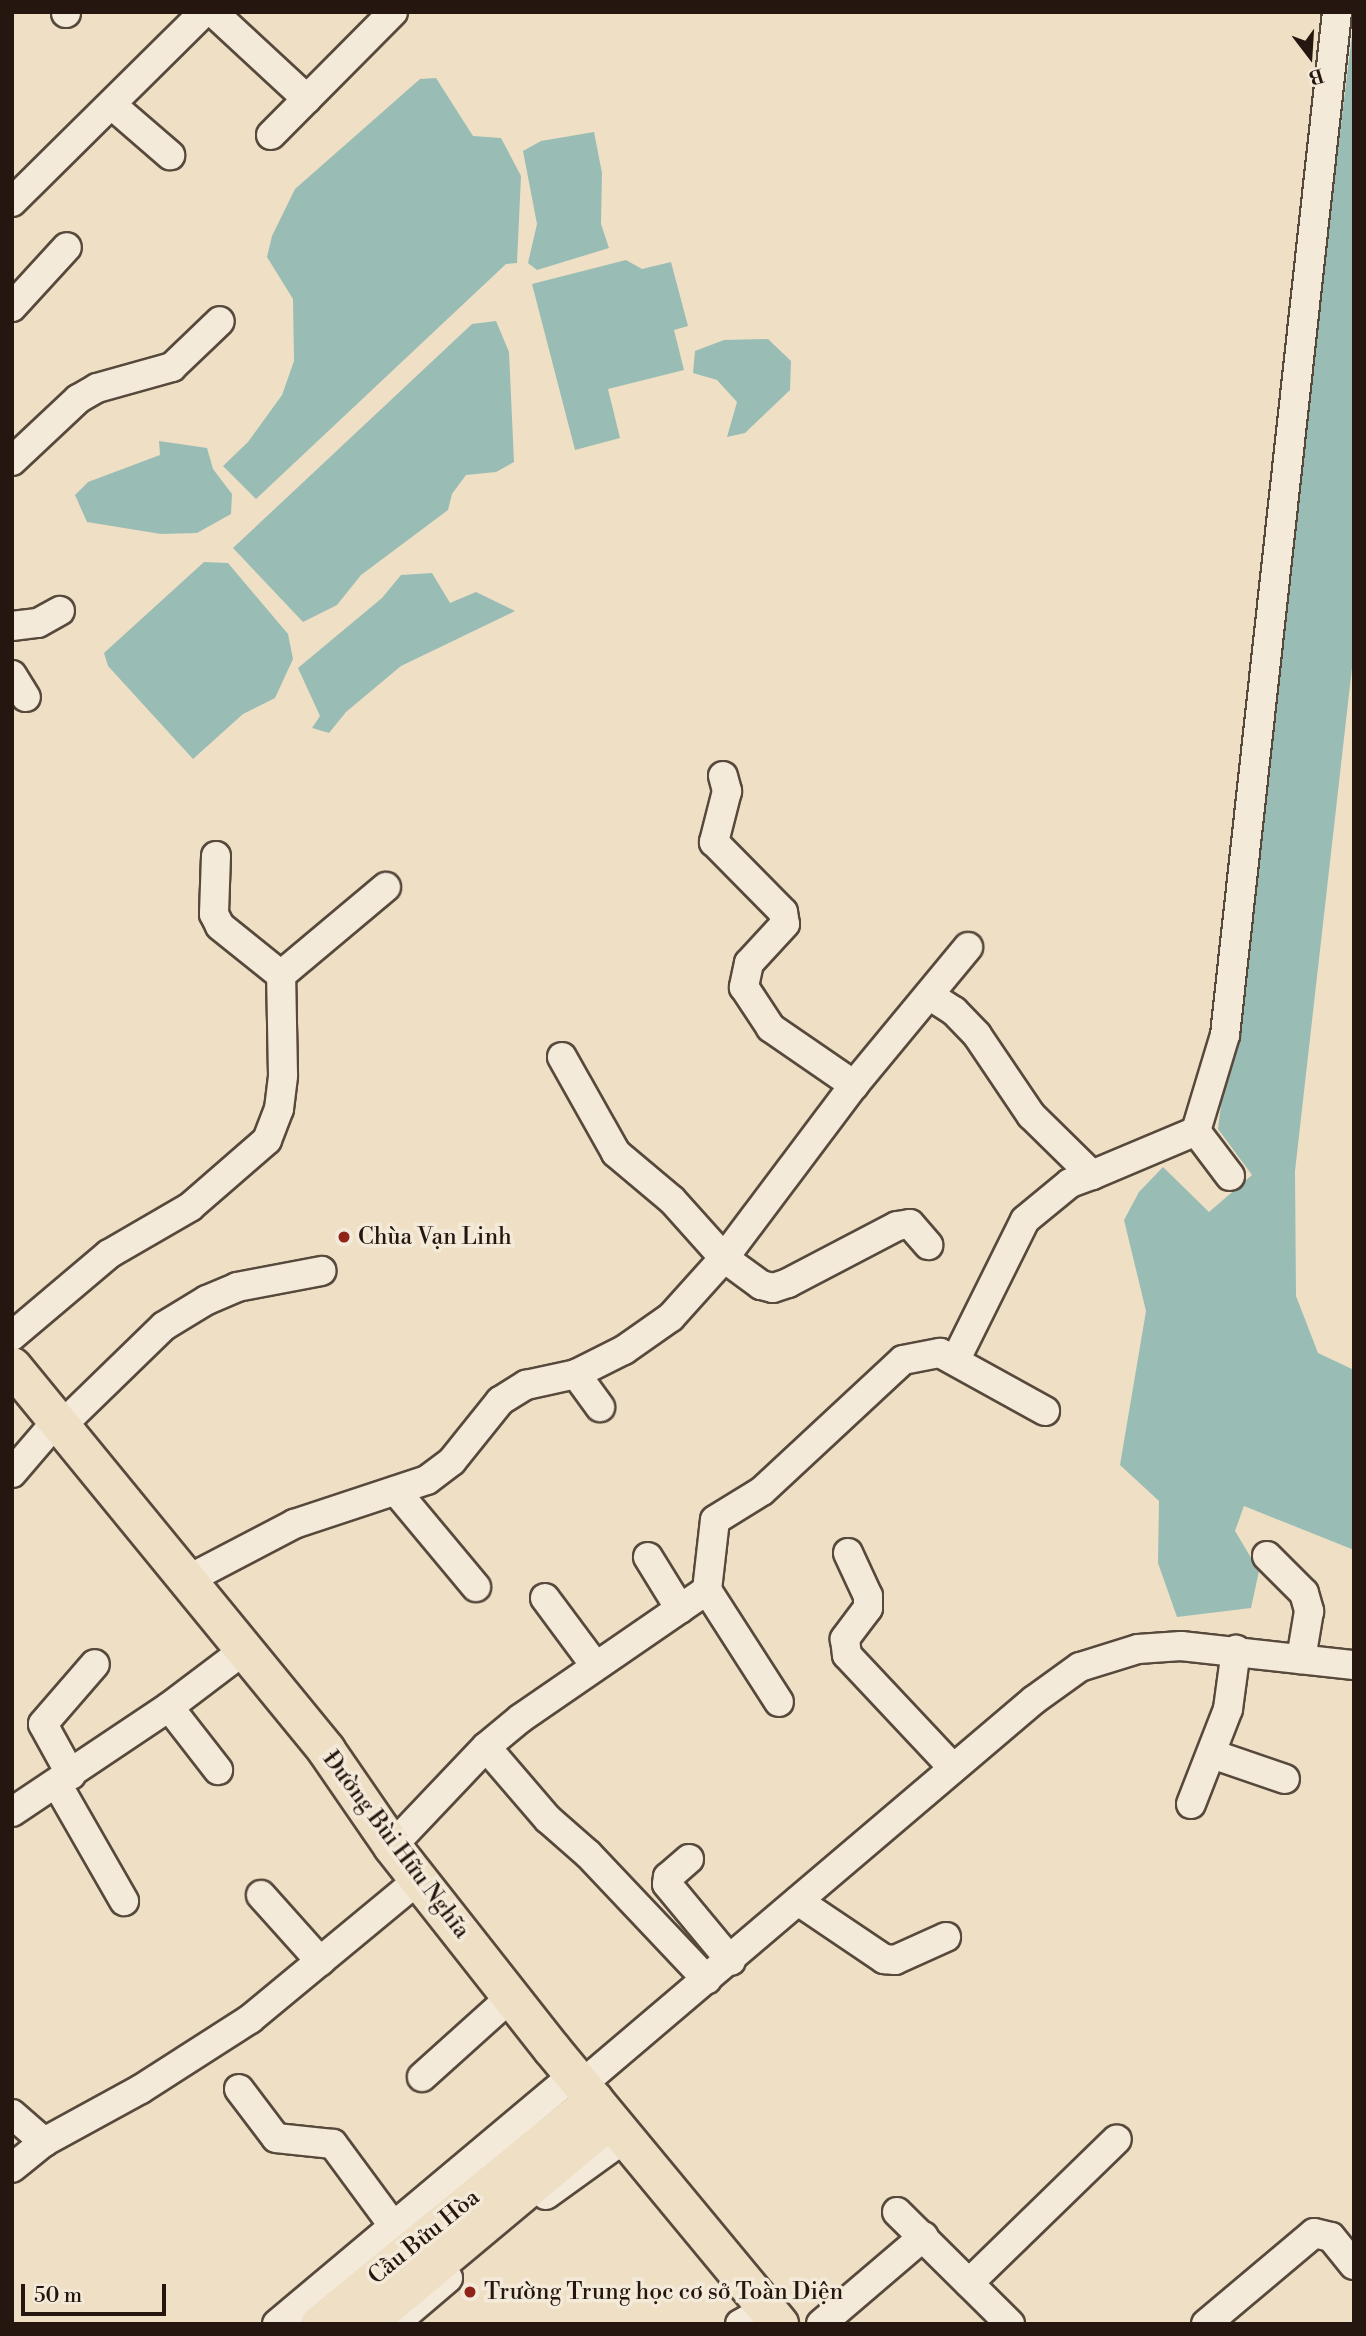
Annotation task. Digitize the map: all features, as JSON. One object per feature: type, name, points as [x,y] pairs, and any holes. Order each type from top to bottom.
[{"type":"main road","name":"Đường Bùi Hữu Nghĩa","points":[[12,1366],[57,1425],[189,1579],[243,1651],[326,1750],[392,1846],[597,2104],[762,2319]]},
{"type":"main road","name":"Cầu Bửu Hòa","points":[[319,2324],[529,2151],[597,2104]]},
{"type":"main road","name":"Cầu Bửu Hòa","points":[[365,2324],[570,2151],[597,2104]]},
{"type":"street","points":[[12,202],[204,12]]},
{"type":"street","points":[[213,12],[307,99]]},
{"type":"street","points":[[271,135],[393,12]]},
{"type":"street","points":[[1196,1131],[1225,1035],[1337,12]]},
{"type":"street","points":[[112,105],[170,155]]},
{"type":"street","points":[[12,307],[67,247]]},
{"type":"street","points":[[12,461],[78,399],[97,388],[172,367],[220,321]]},
{"type":"street","points":[[12,626],[38,623],[60,611]]},
{"type":"street","points":[[723,776],[727,791],[714,842],[783,912],[785,924],[749,963],[744,987],[752,1006],[771,1028],[854,1085]]},
{"type":"street","points":[[216,856],[214,914],[220,926],[281,975]]},
{"type":"street","points":[[281,975],[386,887]]},
{"type":"street","points":[[189,1579],[294,1524],[427,1480],[452,1461],[500,1401],[526,1385],[576,1374],[624,1350],[671,1317],[724,1258],[854,1085],[968,947]]},
{"type":"street","points":[[12,1336],[109,1254],[190,1207],[267,1140],[279,1109],[283,1075],[281,975]]},
{"type":"street","points":[[929,995],[954,1011],[976,1034],[1031,1115],[1092,1175]]},
{"type":"street","points":[[562,1057],[616,1153],[672,1200],[724,1258],[761,1285],[773,1288],[897,1226],[911,1224],[928,1245]]},
{"type":"street","points":[[956,1359],[1025,1220],[1070,1183],[1196,1131]]},
{"type":"street","points":[[1196,1131],[1230,1176]]},
{"type":"street","points":[[12,1473],[57,1425],[164,1326],[207,1300],[237,1287],[321,1271]]},
{"type":"street","points":[[779,1702],[707,1590],[715,1520],[762,1491],[903,1360],[940,1353],[956,1359],[1045,1411]]},
{"type":"street","points":[[576,1374],[600,1408]]},
{"type":"street","points":[[396,1491],[476,1587]]},
{"type":"street","points":[[848,1553],[868,1596],[868,1608],[845,1639],[847,1655],[953,1768]]},
{"type":"street","points":[[1267,1556],[1304,1593],[1309,1611],[1301,1659]]},
{"type":"street","points":[[648,1557],[680,1609]]},
{"type":"street","points":[[392,1846],[486,1747],[594,1664],[707,1590]]},
{"type":"street","points":[[545,1598],[594,1664]]},
{"type":"street","points":[[277,2324],[395,2228],[597,2104],[708,1980],[953,1768],[1080,1667],[1139,1649],[1181,1646],[1354,1665]]},
{"type":"street","points":[[1191,1804],[1228,1709],[1236,1650]]},
{"type":"street","points":[[12,1812],[169,1707],[243,1651]]},
{"type":"street","points":[[94,1664],[43,1724],[64,1779],[124,1901]]},
{"type":"street","points":[[169,1707],[218,1770]]},
{"type":"street","points":[[486,1747],[548,1819],[622,1888],[708,1980]]},
{"type":"street","points":[[1212,1754],[1285,1779]]},
{"type":"street","points":[[689,1859],[668,1877],[667,1884],[731,1961]]},
{"type":"street","points":[[12,2168],[44,2142],[141,2089],[250,2019],[419,1880]]},
{"type":"street","points":[[261,1895],[320,1961]]},
{"type":"street","points":[[798,1901],[884,1959],[895,1960],[946,1937]]},
{"type":"street","points":[[422,2077],[511,1997]]},
{"type":"street","points":[[239,2089],[276,2138],[333,2144],[395,2228]]},
{"type":"street","points":[[394,2324],[562,2181],[597,2104]]},
{"type":"street","points":[[12,2114],[44,2142]]},
{"type":"street","points":[[970,2283],[1116,2139]]},
{"type":"street","points":[[897,2212],[1010,2324]]},
{"type":"street","points":[[1206,2324],[1314,2233],[1331,2237],[1354,2265]]},
{"type":"street","points":[[821,2324],[924,2236]]},
{"type":"water","points":[[1354,18],[1354,650],[1295,1171],[1296,1296],[1318,1353],[1354,1370],[1354,1550],[1244,1506],[1235,1531],[1259,1571],[1251,1608],[1177,1617],[1158,1563],[1159,1501],[1120,1465],[1146,1311],[1124,1220],[1139,1192],[1163,1167],[1209,1212],[1252,1175],[1218,1129]]},
{"type":"water","points":[[436,78],[473,136],[501,138],[521,176],[517,263],[506,264],[256,499],[223,466],[248,442],[282,395],[294,361],[293,299],[267,257],[272,236],[295,189],[420,79]]},
{"type":"water","points":[[594,132],[602,173],[601,224],[609,248],[537,270],[528,263],[537,224],[523,151],[541,141]]},
{"type":"water","points":[[626,260],[642,269],[671,262],[688,326],[674,330],[684,370],[608,389],[620,438],[575,450],[532,284]]},
{"type":"water","points":[[496,321],[509,352],[514,462],[496,472],[466,475],[452,494],[448,510],[361,575],[337,605],[303,622],[233,548],[472,324]]},
{"type":"water","points":[[768,339],[791,361],[790,390],[745,433],[727,437],[737,402],[717,380],[693,373],[695,351],[724,340]]},
{"type":"water","points":[[159,441],[207,448],[213,469],[232,494],[231,514],[197,533],[161,534],[87,522],[75,495],[88,482],[160,455]]},
{"type":"water","points":[[204,562],[228,563],[288,634],[293,659],[275,698],[243,714],[193,759],[108,666],[104,653]]},
{"type":"water","points":[[432,573],[450,603],[476,592],[515,611],[401,666],[346,712],[329,733],[312,728],[320,716],[298,668],[382,598],[401,575]]},
{"type":"place","name":"Chùa Vạn Linh","points":[[344,1237]]},
{"type":"place","name":"Trường Trung học cơ sở Toàn Diện","points":[[470,2292]]}]
